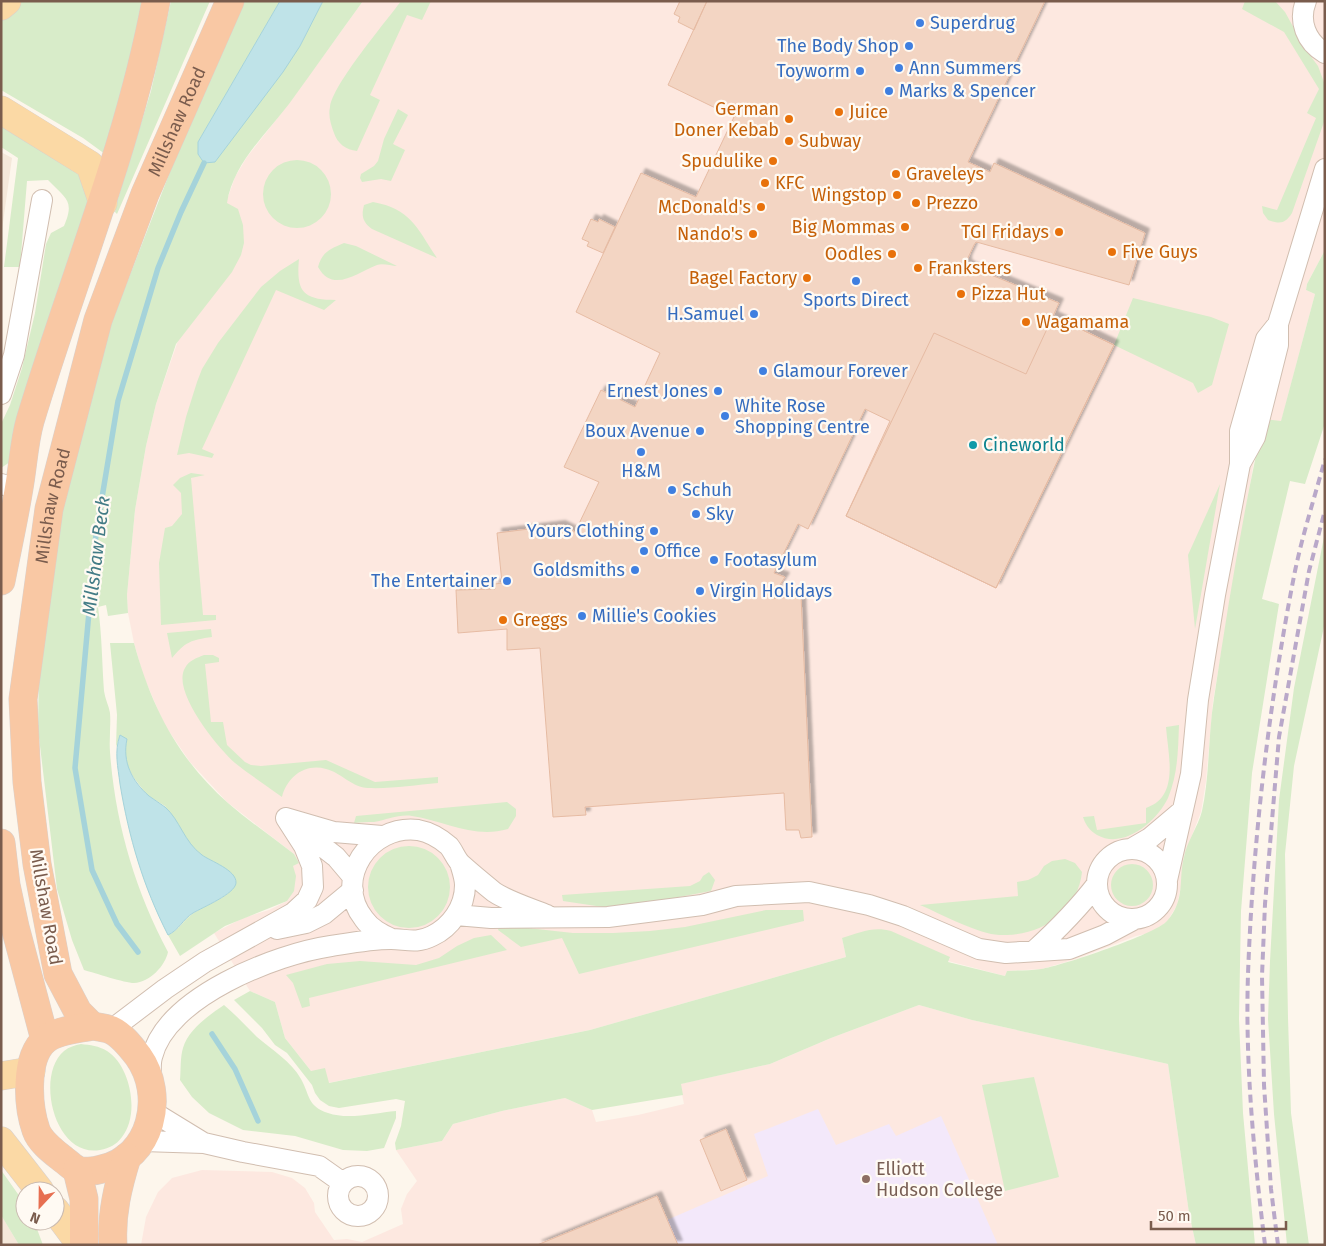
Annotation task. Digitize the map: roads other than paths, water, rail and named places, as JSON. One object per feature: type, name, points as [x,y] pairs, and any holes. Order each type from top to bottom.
[{"type":"highway","points":[[1,581],[10,486],[103,203],[129,115],[151,30],[156,1]]},
{"type":"highway","name":"Millshaw Road","points":[[101,1028],[78,1012],[58,974],[39,871],[28,792],[23,699],[49,509],[98,320],[145,194],[230,1]]},
{"type":"highway","points":[[91,236],[124,249]]},
{"type":"highway","name":"Millshaw Road","points":[[1,843],[6,885],[15,927],[45,1040]]},
{"type":"highway","points":[[113,1245],[112,1223],[117,1191],[153,1112],[151,1084],[143,1064],[130,1046],[101,1028],[61,1032],[45,1040],[36,1054],[28,1092],[31,1116],[38,1134],[52,1151],[77,1170],[95,1170],[111,1167],[135,1149]]},
{"type":"highway","points":[[77,1170],[84,1199],[83,1245]]},
{"type":"main road","points":[[1,6],[7,1]]},
{"type":"main road","points":[[1,110],[90,165],[103,203]]},
{"type":"main road","points":[[1,1076],[31,1071]]},
{"type":"main road","points":[[1,1123],[12,1132],[52,1151]]},
{"type":"main road","points":[[1,1141],[32,1181]]},
{"type":"main road","points":[[65,1222],[83,1245]]},
{"type":"street","points":[[1306,1],[1302,21],[1306,34],[1311,42],[1325,53]]},
{"type":"street","points":[[1167,880],[1160,862],[1142,850],[1132,849],[1121,851],[1108,860],[1099,873],[1097,884],[1102,902],[1108,910],[1126,919],[1145,917],[1153,912],[1160,906],[1167,889],[1167,880],[1191,774],[1198,700],[1215,595],[1240,464],[1240,431],[1266,340],[1278,324],[1325,169]]},
{"type":"street","points":[[1,394],[7,355],[42,200]]},
{"type":"street","points":[[1132,849],[1150,838],[1182,810]]},
{"type":"street","points":[[101,1028],[205,962],[293,913],[307,900],[313,887],[312,866],[304,846],[286,818]]},
{"type":"street","points":[[286,818],[334,832],[382,836]]},
{"type":"street","points":[[286,818],[336,857],[353,884]]},
{"type":"street","points":[[392,939],[375,930],[363,919],[356,905],[353,884],[359,859],[370,845],[382,836],[400,830],[420,830],[435,836],[449,846],[460,863],[496,893],[553,918]]},
{"type":"street","points":[[151,1084],[151,1058],[157,1042],[166,1028],[178,1016],[215,987],[250,970],[295,953],[329,946],[392,939],[409,942],[430,937],[446,928],[456,915],[463,901],[465,884],[460,863]]},
{"type":"street","points":[[255,934],[306,923],[324,914],[353,884]]},
{"type":"street","points":[[1034,951],[1064,924],[1097,884]]},
{"type":"street","points":[[456,915],[476,918],[608,916],[702,906],[736,896],[809,892],[870,905],[903,916],[978,949],[1006,952],[1069,949],[1105,935],[1136,919]]},
{"type":"street","points":[[153,1112],[204,1143]]},
{"type":"street","points":[[135,1149],[204,1143],[318,1166],[343,1183]]},
{"type":"water","points":[[280,1],[323,1],[300,46],[283,72],[215,162],[204,163],[198,154],[198,142]]},
{"type":"water","points":[[120,735],[127,739],[127,763],[138,784],[149,796],[170,812],[196,850],[228,870],[235,878],[236,883],[230,891],[218,900],[193,913],[168,935],[144,880],[128,823],[117,760],[117,747]]},
{"type":"waterway","name":"Millshaw Beck","points":[[138,952],[117,924],[92,870],[75,768],[96,534],[118,401],[158,268],[204,163]]},
{"type":"waterway","name":"Millshaw Beck","points":[[212,1034],[235,1069],[258,1121]]},
{"type":"railway","points":[[1265,1245],[1257,1178],[1249,1076],[1247,1008],[1250,923],[1258,822],[1277,671],[1298,557],[1325,459]]},
{"type":"railway","points":[[1278,1245],[1271,1189],[1264,1085],[1262,976],[1265,904],[1279,737],[1309,571],[1325,510]]},
{"type":"place","name":"Superdrug","points":[[920,23]]},
{"type":"place","name":"The Body Shop","points":[[909,46]]},
{"type":"place","name":"Ann Summers","points":[[899,68]]},
{"type":"place","name":"Toyworm","points":[[860,71]]},
{"type":"place","name":"Marks & Spencer","points":[[889,91]]},
{"type":"place","name":"Juice","points":[[839,112]]},
{"type":"place","name":"German Doner Kebab","points":[[789,119]]},
{"type":"place","name":"Subway","points":[[789,141]]},
{"type":"place","name":"Spudulike","points":[[773,161]]},
{"type":"place","name":"Graveleys","points":[[896,174]]},
{"type":"place","name":"KFC","points":[[765,183]]},
{"type":"place","name":"Wingstop","points":[[897,195]]},
{"type":"place","name":"Prezzo","points":[[916,203]]},
{"type":"place","name":"McDonald's","points":[[761,207]]},
{"type":"place","name":"Big Mommas","points":[[905,227]]},
{"type":"place","name":"TGI Fridays","points":[[1059,232]]},
{"type":"place","name":"Nando's","points":[[753,234]]},
{"type":"place","name":"Five Guys","points":[[1112,252]]},
{"type":"place","name":"Oodles","points":[[892,254]]},
{"type":"place","name":"Franksters","points":[[918,268]]},
{"type":"place","name":"Bagel Factory","points":[[807,278]]},
{"type":"place","name":"Sports Direct","points":[[856,281]]},
{"type":"place","name":"Pizza Hut","points":[[961,294]]},
{"type":"place","name":"H.Samuel","points":[[754,314]]},
{"type":"place","name":"Wagamama","points":[[1026,322]]},
{"type":"place","name":"Glamour Forever","points":[[763,371]]},
{"type":"place","name":"Ernest Jones","points":[[718,391]]},
{"type":"place","name":"White Rose Shopping Centre","points":[[725,416]]},
{"type":"place","name":"Boux Avenue","points":[[700,431]]},
{"type":"place","name":"Cineworld","points":[[973,445]]},
{"type":"place","name":"H&M","points":[[641,452]]},
{"type":"place","name":"Schuh","points":[[672,490]]},
{"type":"place","name":"Sky","points":[[696,514]]},
{"type":"place","name":"Yours Clothing","points":[[654,531]]},
{"type":"place","name":"Office","points":[[644,551]]},
{"type":"place","name":"Footasylum","points":[[714,560]]},
{"type":"place","name":"Goldsmiths","points":[[635,570]]},
{"type":"place","name":"The Entertainer","points":[[507,581]]},
{"type":"place","name":"Virgin Holidays","points":[[700,591]]},
{"type":"place","name":"Millie's Cookies","points":[[582,616]]},
{"type":"place","name":"Greggs","points":[[503,620]]},
{"type":"place","name":"Elliott Hudson College","points":[[866,1179]]}]
